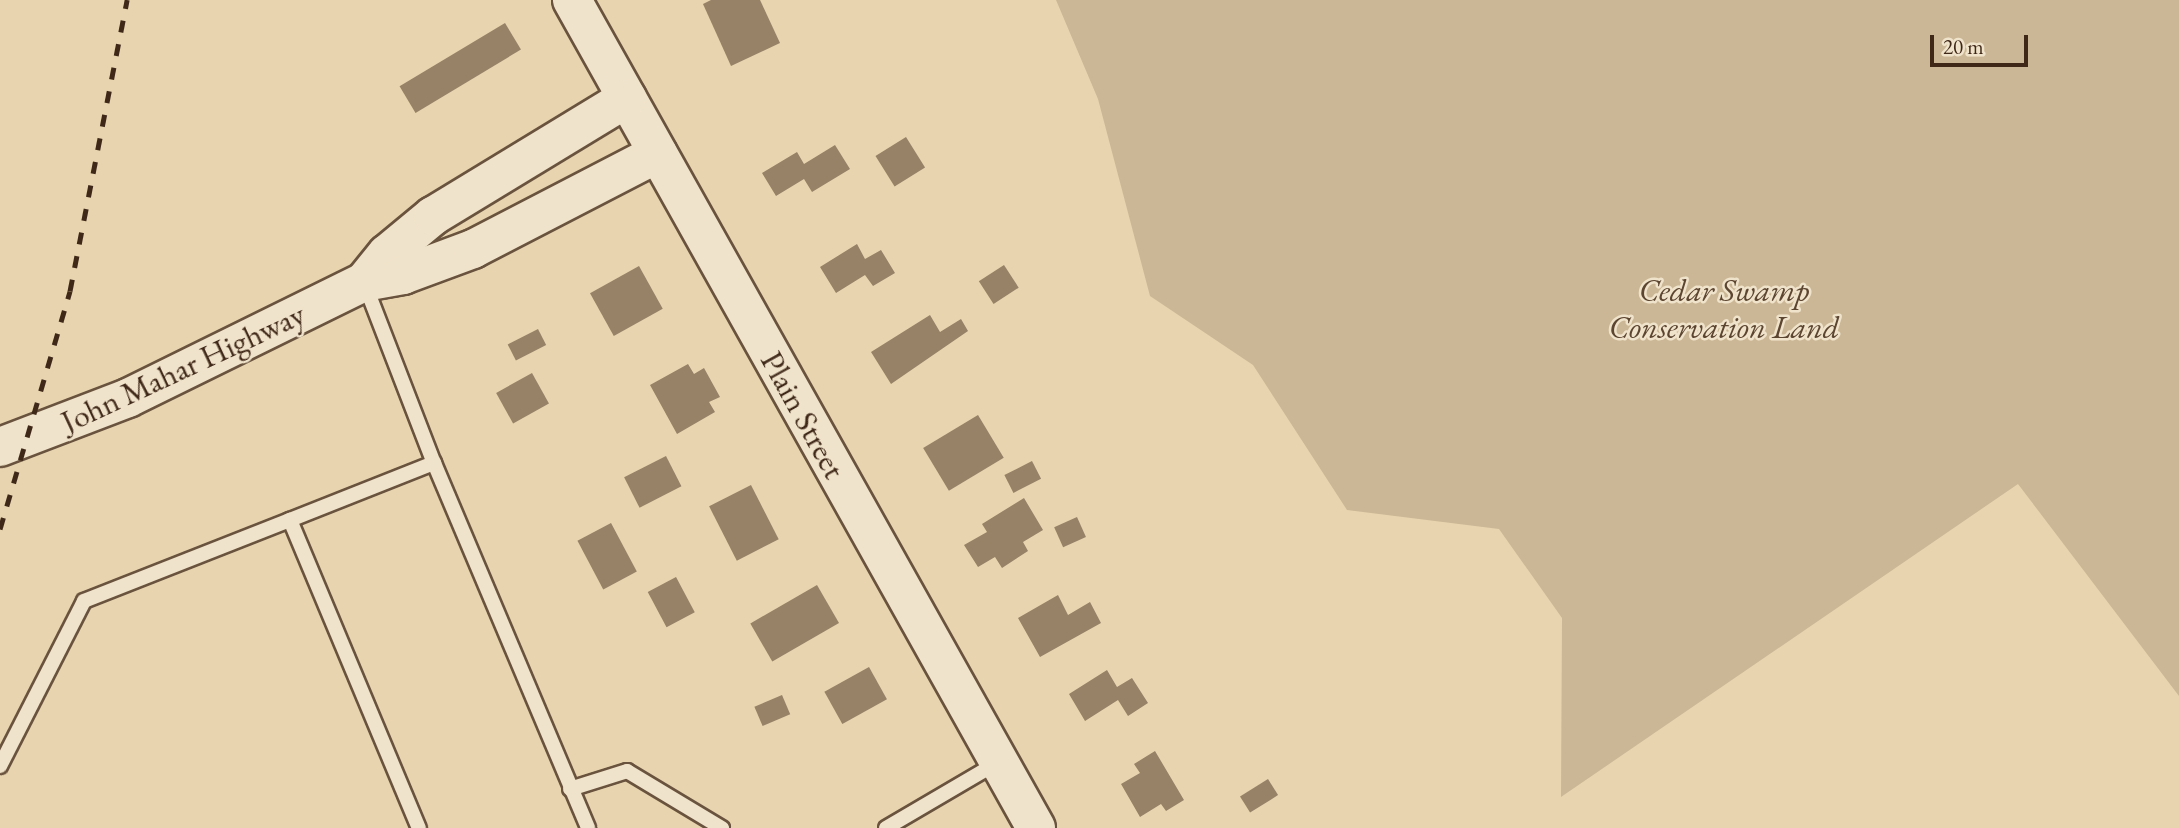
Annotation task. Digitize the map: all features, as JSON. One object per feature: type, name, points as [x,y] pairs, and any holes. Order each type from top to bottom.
[{"type":"street","name":"Plain Street","points":[[572,0],[997,763],[1036,828]]},
{"type":"street","name":"John Mahar Highway","points":[[364,282],[387,254],[433,216],[627,99]]},
{"type":"street","name":"John Mahar Highway","points":[[0,447],[128,398],[364,282],[403,275],[465,253],[658,153]]},
{"type":"lane","points":[[364,282],[434,463],[588,828]]},
{"type":"lane","points":[[0,766],[84,601],[434,463]]},
{"type":"lane","points":[[290,520],[419,828]]},
{"type":"lane","points":[[886,828],[997,763]]},
{"type":"lane","points":[[570,789],[627,771],[722,828]]},
{"type":"green space","name":"Cedar Swamp Conservation Land","points":[[1056,0],[2179,0],[2179,696],[2018,484],[1561,797],[1562,618],[1499,529],[1347,510],[1253,365],[1150,296],[1098,99]]},
{"type":"building","points":[[711,0],[760,0],[780,43],[731,66],[703,4]]},
{"type":"building","points":[[505,23],[521,50],[416,113],[400,86]]},
{"type":"building","points":[[906,137],[925,168],[895,187],[875,156]]},
{"type":"building","points":[[835,145],[850,169],[812,192],[804,179],[776,196],[762,173],[797,152],[804,164]]},
{"type":"building","points":[[857,244],[865,259],[881,250],[895,273],[873,286],[865,275],[836,293],[820,267]]},
{"type":"building","points":[[1004,265],[1019,288],[994,304],[979,281]]},
{"type":"building","points":[[639,266],[663,309],[614,336],[590,293]]},
{"type":"building","points":[[930,315],[940,332],[961,319],[968,331],[891,384],[871,352]]},
{"type":"building","points":[[538,329],[546,345],[516,360],[508,344]]},
{"type":"building","points":[[688,364],[694,374],[704,368],[720,397],[709,402],[715,412],[677,434],[650,385]]},
{"type":"building","points":[[532,373],[549,404],[513,423],[496,393]]},
{"type":"building","points":[[978,415],[1004,458],[949,491],[923,448]]},
{"type":"building","points":[[666,456],[681,486],[640,508],[624,477]]},
{"type":"building","points":[[1032,461],[1041,479],[1013,493],[1004,475]]},
{"type":"building","points":[[751,485],[779,539],[737,561],[709,506]]},
{"type":"building","points":[[1024,498],[1043,530],[1023,542],[1028,551],[1002,568],[995,557],[978,567],[964,545],[987,532],[982,524]]},
{"type":"building","points":[[1077,517],[1086,537],[1063,547],[1054,527]]},
{"type":"building","points":[[611,523],[637,572],[603,589],[577,541]]},
{"type":"building","points":[[676,577],[695,612],[667,627],[648,592]]},
{"type":"building","points":[[817,585],[839,623],[772,662],[750,624]]},
{"type":"building","points":[[1058,595],[1068,615],[1090,602],[1101,623],[1040,657],[1018,618]]},
{"type":"building","points":[[869,667],[887,699],[842,724],[824,692]]},
{"type":"building","points":[[1107,670],[1117,687],[1132,678],[1148,703],[1128,716],[1118,700],[1085,721],[1069,694]]},
{"type":"building","points":[[782,695],[790,714],[763,726],[754,707]]},
{"type":"building","points":[[1155,751],[1184,800],[1166,811],[1161,804],[1140,817],[1121,784],[1140,773],[1134,764]]},
{"type":"building","points":[[1268,779],[1278,795],[1250,813],[1240,796]]},
{"type":"railway","points":[[0,529],[70,291],[127,0]]}]
